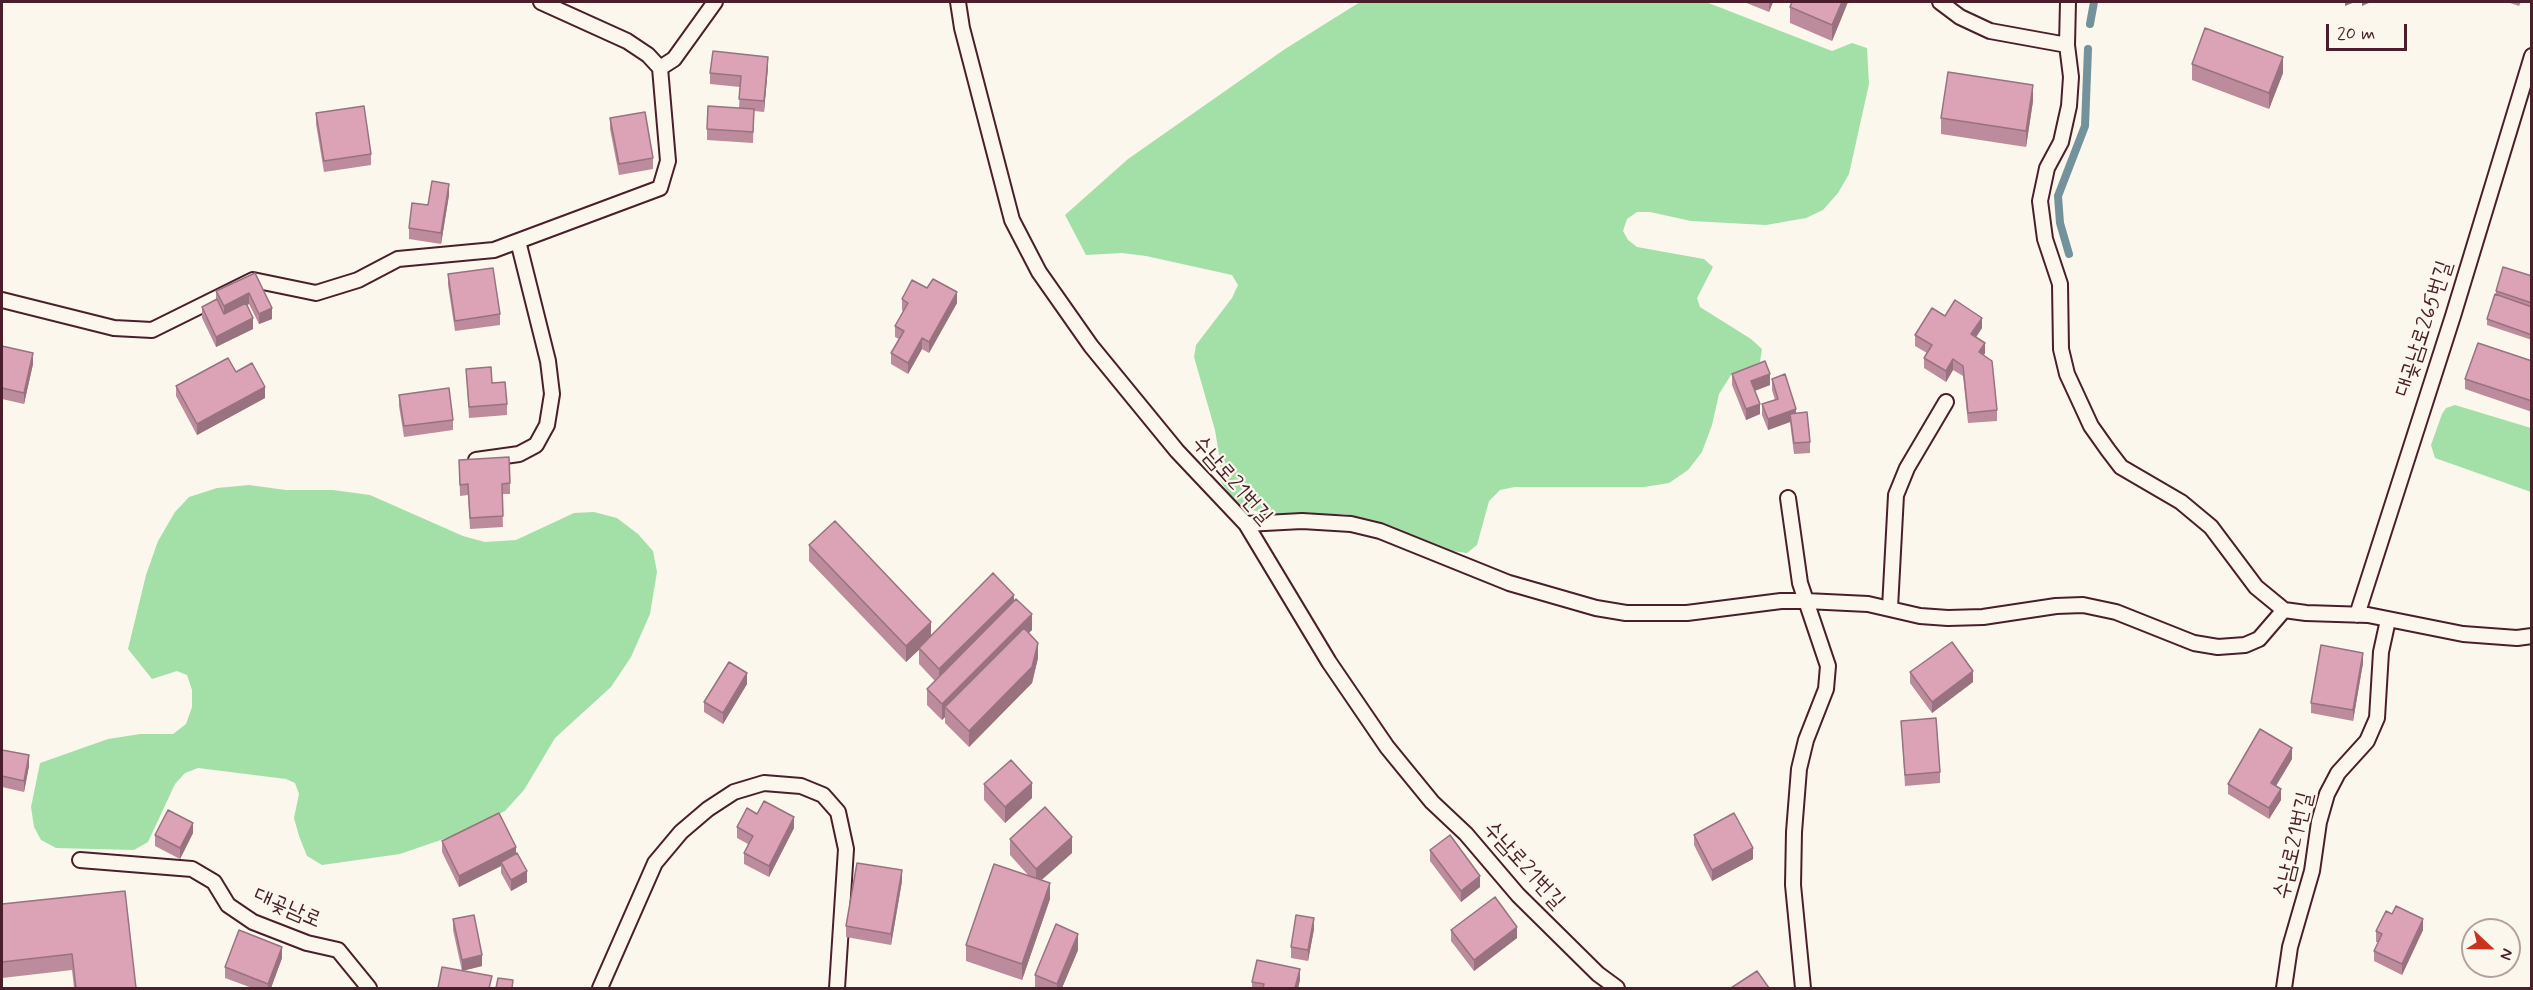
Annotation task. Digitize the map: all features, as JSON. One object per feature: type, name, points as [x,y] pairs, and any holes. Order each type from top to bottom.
[{"type":"lane","points":[[2,300],[114,328],[152,330],[253,280],[316,292],[358,280],[398,259],[494,250],[660,188],[668,161],[660,68],[648,55],[627,41],[541,2]]},
{"type":"lane","points":[[660,68],[674,59],[715,2]]},
{"type":"lane","name":"수남로21번길","points":[[958,2],[962,28],[1012,220],[1039,272],[1091,346],[1177,452],[1246,524],[1329,662],[1387,747],[1432,802],[1466,834],[1518,895],[1598,974],[1617,988]]},
{"type":"lane","points":[[1940,2],[1960,17],[1990,31],[2067,45]]},
{"type":"lane","points":[[2068,2],[2067,45],[2071,77],[2069,106],[2061,142],[2047,168],[2040,201],[2045,240],[2060,284],[2061,348],[2067,374],[2091,426],[2121,467],[2195,513],[2211,527],[2256,587],[2284,610],[2357,615],[2463,634],[2517,638],[2532,636]]},
{"type":"lane","name":"대곶남로265번길","points":[[2357,615],[2532,56]]},
{"type":"lane","points":[[466,462],[519,454],[536,445],[547,425],[552,394],[548,361],[518,241]]},
{"type":"lane","points":[[1890,608],[1892,520],[1896,495],[1907,468],[1946,402]]},
{"type":"lane","points":[[1788,498],[1796,558],[1806,601],[1828,666],[1826,689],[1806,740],[1799,769],[1794,832],[1793,885],[1803,988]]},
{"type":"lane","points":[[1246,524],[1302,521],[1351,524],[1380,531],[1509,583],[1596,608],[1626,613],[1687,613],[1781,600],[1868,604],[1920,616],[1948,618],[1983,617],[2055,606],[2083,605],[2116,612],[2194,643],[2218,646],[2245,645],[2259,639],[2284,610]]},
{"type":"lane","name":"수남로21번길","points":[[2284,988],[2290,947],[2312,871],[2319,822],[2326,794],[2338,773],[2367,741],[2377,718],[2381,652],[2388,620]]},
{"type":"lane","points":[[600,988],[655,863],[681,832],[708,808],[735,792],[764,783],[801,786],[823,795],[838,812],[846,849],[837,988]]},
{"type":"lane","name":"대곶남로","points":[[80,860],[192,869],[214,882],[228,905],[253,922],[307,943],[338,950],[369,988]]},
{"type":"green space","points":[[1360,2],[1706,2],[1832,51],[1852,43],[1867,48],[1869,84],[1849,174],[1838,193],[1823,210],[1806,218],[1766,225],[1691,221],[1650,212],[1637,212],[1627,219],[1623,231],[1628,240],[1637,247],[1704,259],[1713,267],[1697,298],[1700,307],[1751,339],[1762,349],[1760,362],[1731,375],[1719,394],[1712,425],[1702,452],[1688,470],[1669,483],[1644,487],[1515,487],[1500,490],[1489,501],[1477,545],[1467,553],[1452,551],[1376,521],[1345,514],[1266,514],[1246,508],[1230,496],[1220,480],[1220,461],[1215,430],[1194,357],[1196,345],[1232,298],[1238,285],[1232,275],[1146,256],[1122,253],[1086,255],[1065,215],[1128,159],[1285,49]]},
{"type":"green space","points":[[2455,405],[2531,428],[2531,492],[2435,458],[2431,445],[2442,414],[2446,408]]},
{"type":"green space","points":[[249,485],[286,490],[333,490],[370,495],[463,536],[485,542],[516,540],[574,513],[594,512],[617,518],[638,534],[653,551],[657,572],[650,614],[631,657],[611,687],[555,738],[524,790],[505,811],[461,833],[400,854],[322,865],[307,856],[299,836],[294,818],[299,794],[295,783],[286,779],[198,768],[185,773],[175,784],[148,842],[134,850],[56,848],[41,840],[34,827],[31,807],[40,763],[108,739],[140,734],[173,734],[186,724],[192,707],[192,690],[187,675],[177,671],[152,679],[128,649],[146,575],[158,541],[175,512],[189,497],[217,488]]},
{"type":"building","points":[[1792,2],[1842,2],[1832,25],[1790,7]]},
{"type":"building","points":[[2205,28],[2283,57],[2269,93],[2192,64]]},
{"type":"building","points":[[713,51],[768,57],[764,101],[739,99],[741,76],[710,73]]},
{"type":"building","points":[[1948,72],[2033,85],[2026,131],[1941,118]]},
{"type":"building","points":[[364,106],[371,154],[324,161],[316,113]]},
{"type":"building","points":[[708,106],[754,109],[753,132],[707,129]]},
{"type":"building","points":[[645,112],[653,158],[619,164],[610,118]]},
{"type":"building","points":[[432,181],[449,184],[441,233],[409,228],[412,203],[428,205]]},
{"type":"building","points":[[2503,267],[2532,276],[2532,303],[2496,291]]},
{"type":"building","points":[[493,268],[500,314],[455,321],[448,274]]},
{"type":"building","points":[[255,273],[272,308],[259,314],[249,293],[224,306],[216,291]]},
{"type":"building","points":[[933,279],[957,292],[929,342],[922,338],[908,363],[891,353],[904,331],[895,326],[908,303],[902,299],[912,280],[927,288]]},
{"type":"building","points":[[2495,294],[2532,307],[2532,335],[2487,319]]},
{"type":"building","points":[[217,299],[224,314],[246,303],[253,318],[216,337],[202,307]]},
{"type":"building","points":[[1955,300],[1982,318],[1971,334],[1985,343],[1979,352],[1992,361],[1997,410],[1968,413],[1963,366],[1953,359],[1946,371],[1924,358],[1932,345],[1915,335],[1932,308],[1945,316]]},
{"type":"building","points":[[2478,343],[2532,361],[2532,401],[2465,379]]},
{"type":"building","points":[[2,346],[33,353],[24,393],[2,388]]},
{"type":"building","points":[[228,358],[236,372],[252,363],[265,387],[197,424],[176,386]]},
{"type":"building","points":[[1765,361],[1770,374],[1751,381],[1760,404],[1746,409],[1732,374]]},
{"type":"building","points":[[491,367],[492,383],[505,382],[507,404],[469,407],[466,369]]},
{"type":"building","points":[[1785,374],[1796,409],[1768,419],[1762,404],[1778,399],[1772,379]]},
{"type":"building","points":[[449,388],[453,420],[404,426],[399,395]]},
{"type":"building","points":[[1807,412],[1810,442],[1794,443],[1790,414]]},
{"type":"building","points":[[509,457],[510,483],[502,484],[503,516],[470,518],[468,484],[460,485],[459,460]]},
{"type":"building","points":[[835,521],[931,622],[906,646],[809,545]]},
{"type":"building","points":[[993,573],[1014,595],[939,669],[919,648]]},
{"type":"building","points":[[1016,599],[1032,614],[942,704],[927,689]]},
{"type":"building","points":[[1024,628],[1038,643],[1032,667],[969,731],[945,707]]},
{"type":"building","points":[[1952,642],[1973,671],[1932,702],[1910,672]]},
{"type":"building","points":[[2321,645],[2363,653],[2353,710],[2311,703]]},
{"type":"building","points":[[729,662],[747,673],[723,713],[704,702]]},
{"type":"building","points":[[1936,718],[1940,772],[1905,775],[1901,721]]},
{"type":"building","points":[[2260,729],[2292,748],[2271,783],[2281,789],[2269,808],[2228,784]]},
{"type":"building","points":[[2,750],[29,755],[24,781],[2,776]]},
{"type":"building","points":[[1011,760],[1032,783],[1005,807],[984,784]]},
{"type":"building","points":[[764,801],[794,817],[769,866],[744,853],[753,836],[737,827],[747,808],[757,814]]},
{"type":"building","points":[[1045,807],[1072,837],[1036,869],[1010,839]]},
{"type":"building","points":[[168,810],[193,823],[180,848],[155,835]]},
{"type":"building","points":[[499,813],[516,847],[459,876],[442,841]]},
{"type":"building","points":[[1734,813],[1753,848],[1712,870],[1694,835]]},
{"type":"building","points":[[1450,835],[1480,876],[1461,891],[1430,850]]},
{"type":"building","points":[[517,853],[527,871],[511,880],[501,862]]},
{"type":"building","points":[[857,863],[902,870],[891,934],[846,926]]},
{"type":"building","points":[[994,864],[1050,883],[1022,964],[966,945]]},
{"type":"building","points":[[125,891],[136,988],[76,988],[72,954],[2,962],[2,904]]},
{"type":"building","points":[[1495,897],[1517,927],[1474,960],[1451,930]]},
{"type":"building","points":[[2396,906],[2423,919],[2402,964],[2374,951],[2382,934],[2376,931],[2386,911],[2392,914]]},
{"type":"building","points":[[474,915],[482,955],[462,960],[453,919]]},
{"type":"building","points":[[1296,915],[1314,918],[1308,950],[1291,947]]},
{"type":"building","points":[[1056,924],[1078,934],[1057,984],[1035,975]]},
{"type":"building","points":[[239,930],[282,947],[268,984],[225,967]]},
{"type":"building","points":[[1257,960],[1300,969],[1295,988],[1263,988],[1264,984],[1252,982]]},
{"type":"building","points":[[442,967],[492,976],[489,988],[438,988]]},
{"type":"building","points":[[1757,971],[1769,988],[1731,988]]},
{"type":"building","points":[[498,978],[513,980],[512,988],[496,988]]},
{"type":"waterway","points":[[2090,24],[2094,2]]},
{"type":"waterway","points":[[2069,254],[2060,223],[2058,196],[2085,126],[2088,49]]}]
